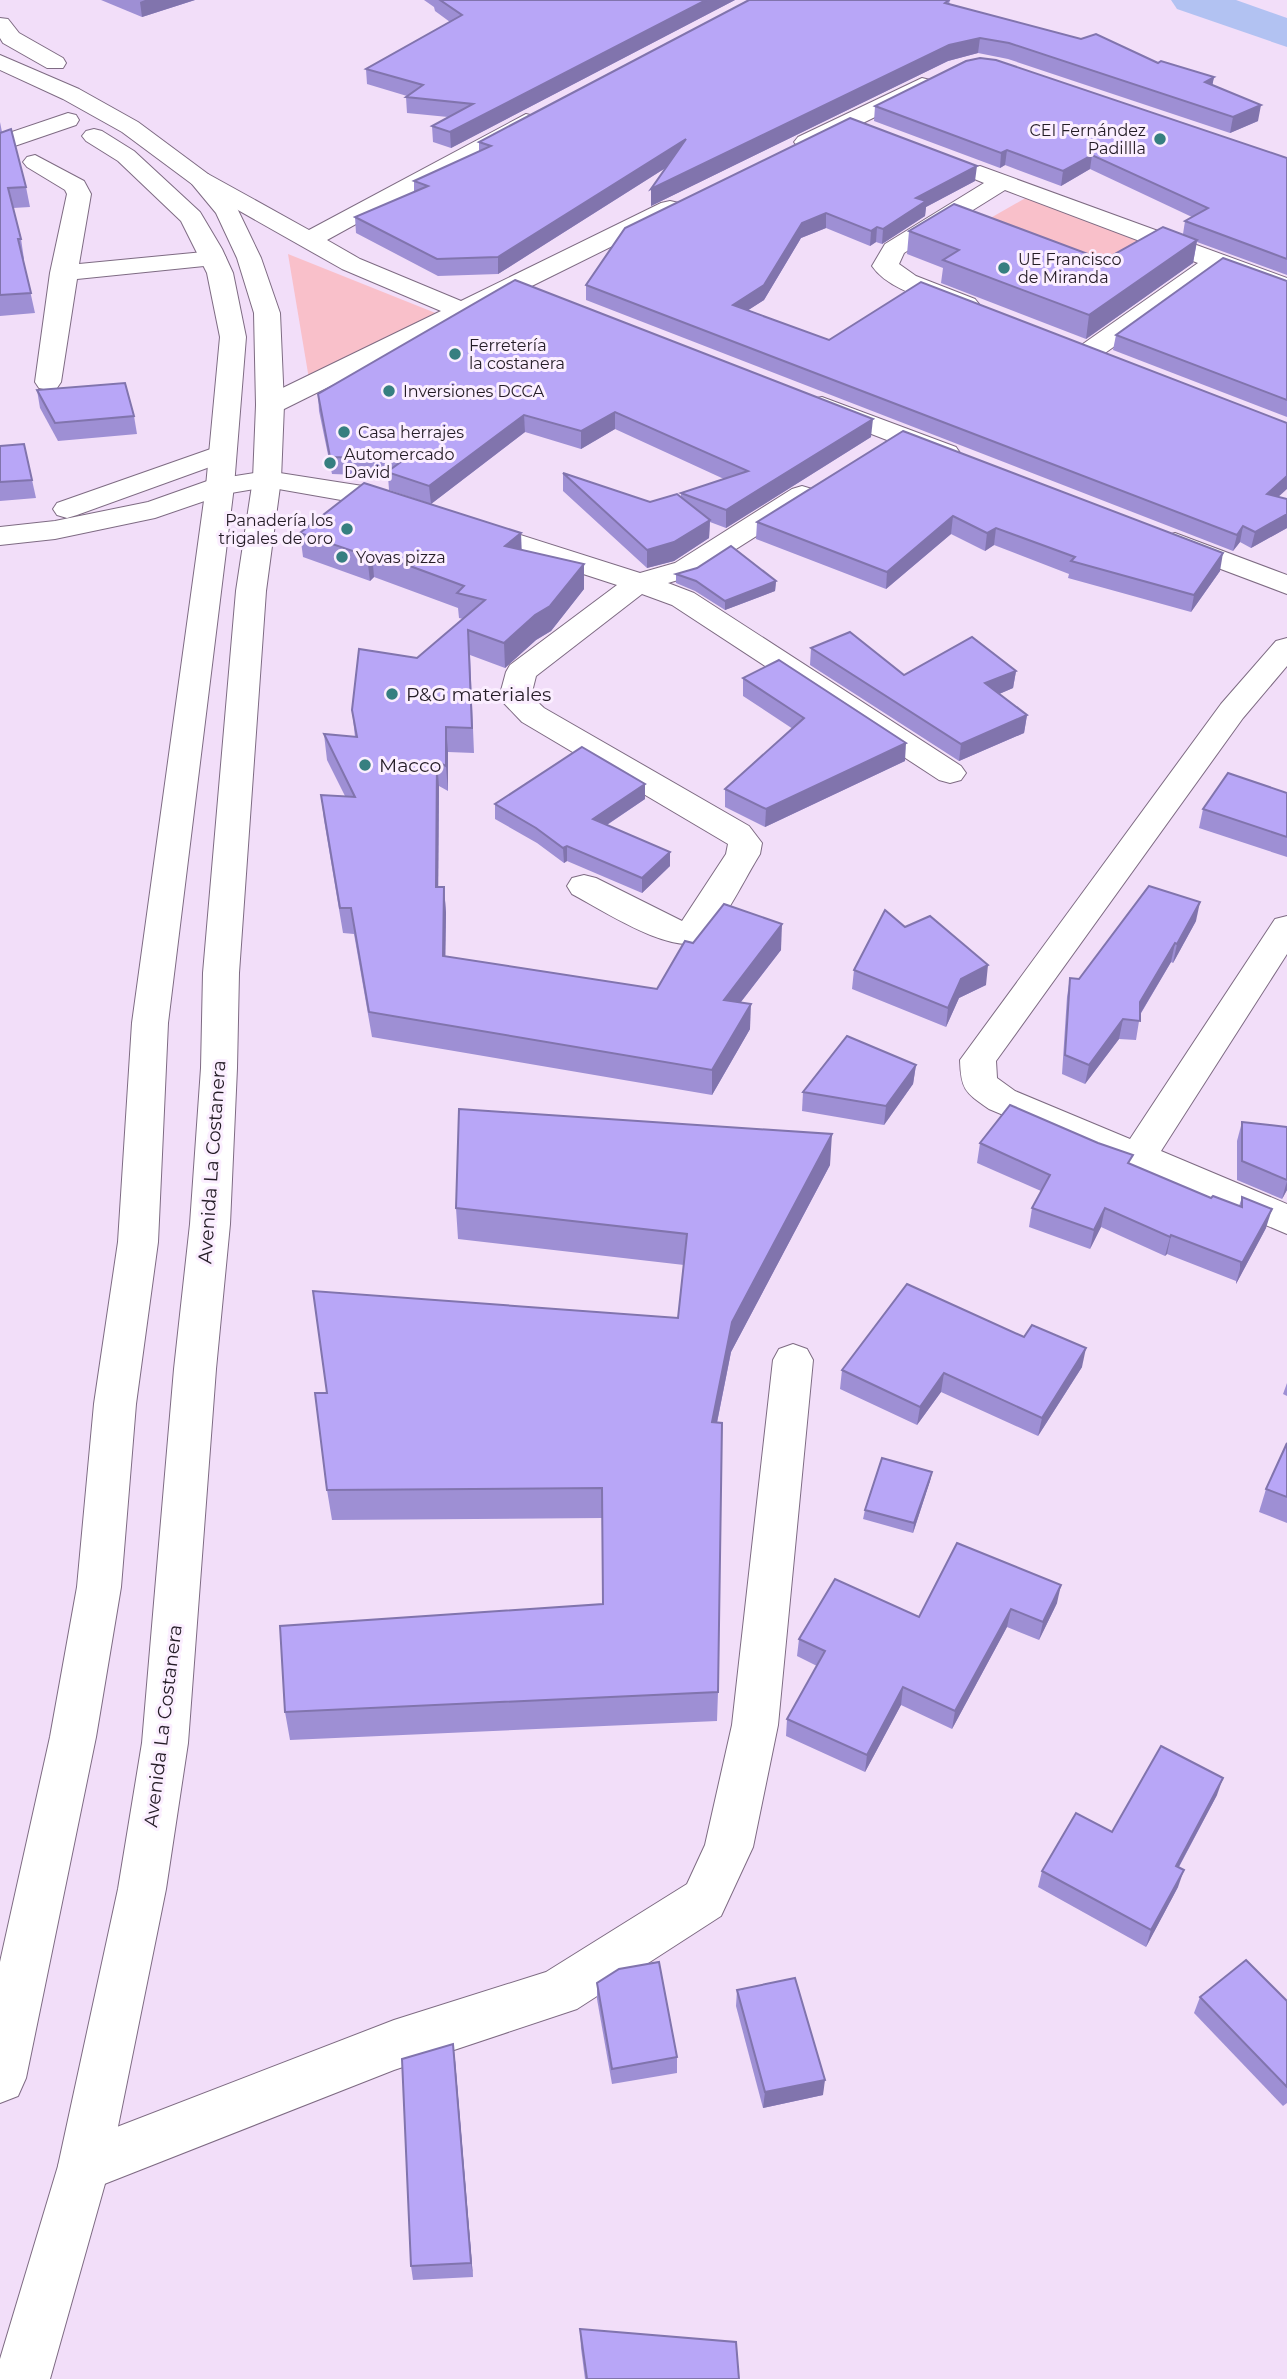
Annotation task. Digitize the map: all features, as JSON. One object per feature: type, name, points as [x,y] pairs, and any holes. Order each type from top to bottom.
[{"type":"street","points":[[2,13],[11,38],[139,109],[169,138],[195,175],[351,264],[463,311]]},
{"type":"street","name":"Avenida La Costanera","points":[[0,62],[71,94],[130,127],[195,175],[227,211],[259,286],[267,313],[270,405],[267,479],[251,591],[221,973],[219,1068],[210,1224],[195,1369],[165,1743],[142,1889],[84,2166],[22,2379]]},
{"type":"street","points":[[786,152],[945,74]]},
{"type":"street","points":[[0,85],[68,120],[126,156],[191,217],[220,273],[233,337],[221,469],[150,1023],[138,1242],[115,1404],[99,1587],[73,1737],[0,2078]]},
{"type":"street","points":[[310,240],[551,108]]},
{"type":"street","points":[[0,144],[68,120]]},
{"type":"street","points":[[847,121],[873,131]]},
{"type":"street","points":[[35,162],[76,186],[79,194],[63,273],[60,313],[48,382]]},
{"type":"street","points":[[963,167],[1287,286]]},
{"type":"street","points":[[992,314],[907,281],[885,266],[894,249],[1002,182]]},
{"type":"street","points":[[270,405],[687,200]]},
{"type":"street","points":[[63,273],[214,258]]},
{"type":"street","points":[[1089,352],[1216,261]]},
{"type":"street","points":[[514,285],[553,300]]},
{"type":"street","points":[[1065,343],[1114,362]]},
{"type":"street","points":[[796,394],[976,464]]},
{"type":"street","points":[[865,456],[898,434]]},
{"type":"street","points":[[0,535],[55,530],[155,509],[221,469],[369,496],[639,582],[683,599],[950,773]]},
{"type":"street","points":[[584,886],[674,932],[690,933],[701,922],[736,866],[743,854],[745,843],[737,833],[533,715],[515,698],[521,672],[639,582],[685,569],[820,484]]},
{"type":"street","points":[[1144,530],[1287,585]]},
{"type":"street","points":[[1287,648],[1232,711],[978,1060],[979,1083],[1002,1100],[1287,1220]]},
{"type":"street","points":[[1137,1158],[1287,927]]},
{"type":"street","points":[[84,2166],[394,2045],[559,1992],[704,1900],[729,1847],[755,1725],[793,1360]]},
{"type":"shaded area","points":[[1029,196],[1144,239],[1088,273],[973,228]]},
{"type":"shaded area","points":[[288,254],[438,314],[309,379]]},
{"type":"building","points":[[440,0],[706,0],[450,132],[432,126],[473,104],[406,97],[423,85],[366,69],[462,15]]},
{"type":"building","points":[[749,0],[949,0],[945,3],[1081,39],[1096,34],[1158,63],[1161,61],[1214,77],[1205,82],[1261,105],[1233,117],[1009,43],[980,38],[949,45],[651,189],[686,139],[498,257],[437,259],[355,217],[428,186],[414,181],[491,146],[479,142]]},
{"type":"building","points":[[980,58],[996,60],[1287,158],[1287,259],[1185,221],[1208,208],[1092,155],[1063,171],[1007,150],[1001,153],[875,106],[966,61]]},
{"type":"building","points":[[850,118],[977,166],[916,198],[926,201],[883,229],[877,227],[871,231],[826,213],[802,223],[764,285],[733,305],[829,340],[921,282],[1287,423],[1287,476],[1267,494],[1287,499],[1287,514],[1255,532],[1243,526],[1237,535],[586,285],[625,228]]},
{"type":"building","points":[[11,129],[26,187],[8,188],[31,293],[0,295],[0,133]]},
{"type":"building","points":[[954,204],[1104,260],[1163,227],[1197,240],[1089,315],[943,260],[959,250],[909,231]]},
{"type":"building","points":[[1223,258],[1287,281],[1287,400],[1116,335]]},
{"type":"building","points":[[515,280],[873,419],[726,510],[681,493],[748,471],[615,412],[581,431],[524,415],[429,486],[387,472],[405,459],[330,457],[318,394]]},
{"type":"building","points":[[125,383],[134,416],[55,423],[37,390]]},
{"type":"building","points":[[903,431],[1223,553],[1194,595],[1071,561],[1075,557],[996,528],[987,533],[953,516],[887,572],[757,522]]},
{"type":"building","points":[[24,444],[32,480],[0,482],[0,446]]},
{"type":"building","points":[[563,473],[650,502],[677,494],[710,520],[674,542],[647,550]]},
{"type":"building","points":[[364,483],[521,533],[505,546],[584,564],[550,606],[535,615],[504,643],[468,630],[472,728],[446,727],[446,766],[437,761],[436,887],[444,887],[443,956],[657,989],[685,941],[693,943],[724,904],[782,924],[724,1000],[751,1004],[712,1070],[369,1012],[351,908],[340,908],[321,795],[355,797],[324,734],[357,737],[352,710],[359,649],[417,658],[485,600],[457,593],[464,586],[372,552],[367,556],[300,533]]},
{"type":"building","points":[[731,546],[776,581],[725,601],[696,581],[676,574],[697,568]]},
{"type":"building","points":[[850,632],[904,675],[972,637],[1016,671],[985,683],[1027,715],[961,744],[811,648]]},
{"type":"building","points":[[779,660],[906,743],[766,809],[725,789],[804,718],[743,678]]},
{"type":"building","points":[[582,747],[645,784],[593,819],[670,852],[642,878],[567,846],[563,848],[536,828],[495,804]]},
{"type":"building","points":[[1228,773],[1287,793],[1287,837],[1203,809]]},
{"type":"building","points":[[1149,886],[1200,902],[1140,1002],[1140,1021],[1123,1019],[1089,1065],[1065,1055],[1070,978],[1079,979]]},
{"type":"building","points":[[885,910],[905,927],[930,916],[988,965],[961,979],[948,1008],[854,970]]},
{"type":"building","points":[[847,1036],[916,1065],[886,1106],[803,1092]]},
{"type":"building","points":[[1010,1105],[1133,1155],[1128,1163],[1211,1198],[1213,1196],[1242,1207],[1242,1197],[1272,1209],[1241,1265],[1241,1262],[1171,1235],[1170,1237],[1105,1208],[1094,1230],[1032,1208],[1050,1175],[980,1143]]},
{"type":"building","points":[[459,1109],[832,1134],[732,1322],[712,1422],[722,1423],[718,1692],[285,1712],[280,1626],[603,1604],[602,1488],[327,1490],[315,1393],[327,1393],[313,1291],[678,1318],[687,1234],[456,1208]]},
{"type":"building","points":[[1242,1122],[1287,1127],[1287,1180],[1242,1161]]},
{"type":"building","points":[[907,1284],[1024,1337],[1032,1325],[1086,1348],[1042,1418],[944,1373],[920,1407],[842,1370]]},
{"type":"building","points":[[1287,1443],[1287,1497],[1266,1489]]},
{"type":"building","points":[[882,1458],[932,1472],[914,1523],[865,1510]]},
{"type":"building","points":[[957,1543],[1061,1585],[1043,1622],[1011,1609],[955,1711],[903,1687],[867,1755],[787,1719],[825,1651],[799,1639],[835,1579],[919,1617]]},
{"type":"building","points":[[1161,1746],[1223,1778],[1176,1866],[1184,1870],[1151,1930],[1042,1871],[1076,1813],[1112,1832]]},
{"type":"building","points":[[1246,1960],[1287,2001],[1287,2087],[1200,1997]]},
{"type":"building","points":[[659,1962],[677,2057],[612,2069],[597,1983],[619,1969]]},
{"type":"building","points":[[795,1978],[825,2080],[765,2092],[737,1990]]},
{"type":"building","points":[[453,2044],[471,2263],[411,2266],[402,2059]]},
{"type":"building","points":[[580,2329],[736,2342],[739,2379],[587,2379]]},
{"type":"waterway","points":[[1193,0],[1287,33]]},
{"type":"place","name":"CEI Fernández Padillla","points":[[1160,139]]},
{"type":"place","name":"UE Francisco de Miranda","points":[[1004,268]]},
{"type":"place","name":"Ferretería la costanera","points":[[455,354]]},
{"type":"place","name":"Inversiones DCCA","points":[[389,391]]},
{"type":"place","name":"Casa herrajes","points":[[344,432]]},
{"type":"place","name":"Automercado David","points":[[330,463]]},
{"type":"place","name":"Panadería los trigales de oro","points":[[347,529]]},
{"type":"place","name":"Yovas pizza","points":[[342,557]]},
{"type":"place","name":"P&G materiales","points":[[392,694]]},
{"type":"place","name":"Macco","points":[[365,765]]}]
